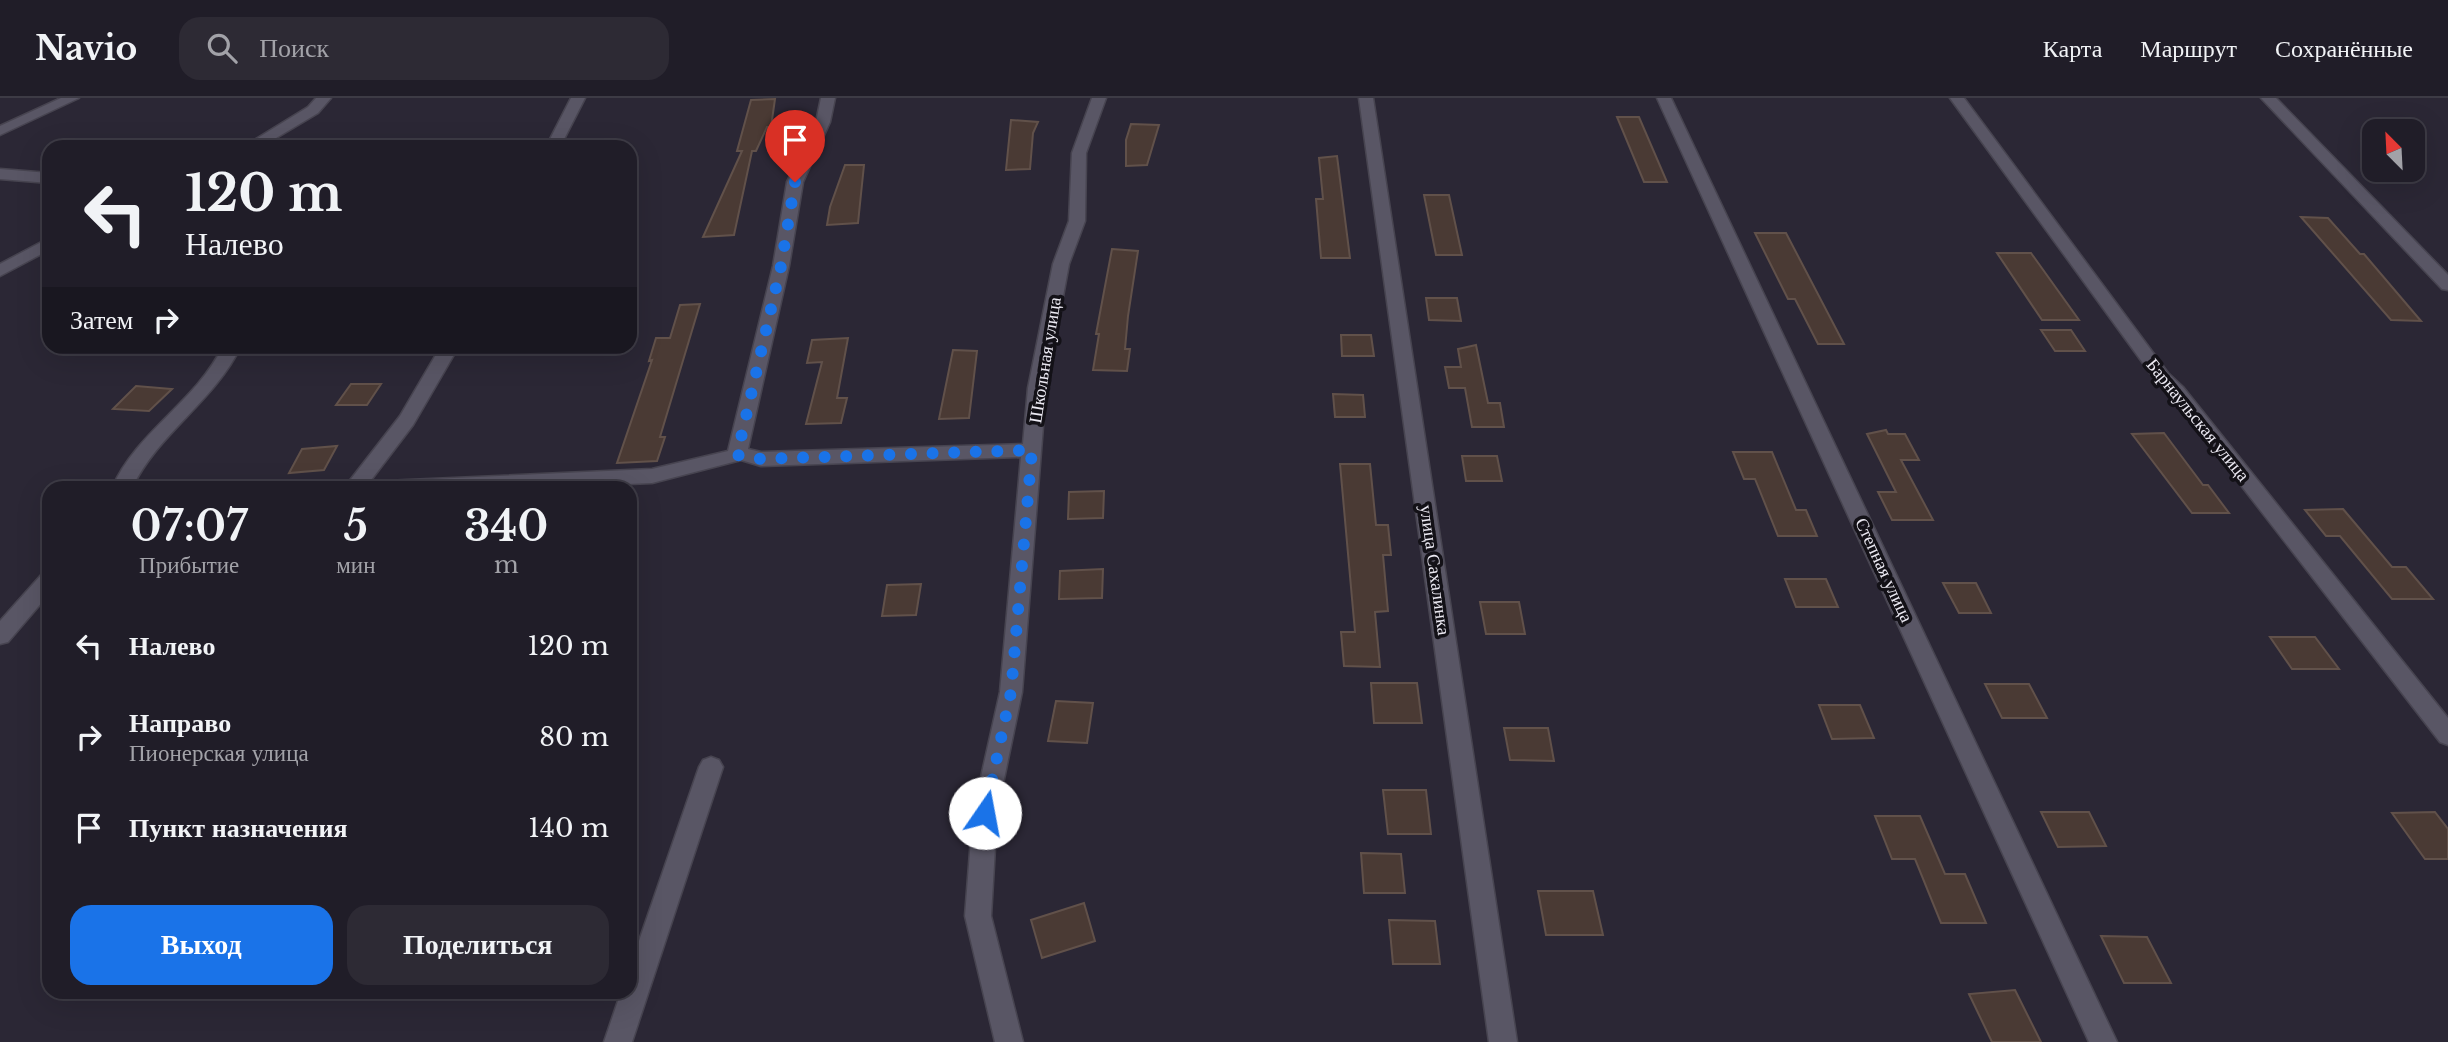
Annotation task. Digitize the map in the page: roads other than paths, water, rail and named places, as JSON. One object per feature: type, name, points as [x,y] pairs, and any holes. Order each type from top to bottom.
[{"type":"street","points":[[0,131],[48,112],[72,98]]},
{"type":"street","points":[[264,140],[313,110],[324,98]]},
{"type":"street","points":[[557,140],[578,98]]},
{"type":"street","points":[[737,455],[781,266],[795,182],[823,122],[828,98]]},
{"type":"street","name":"Школьная улица","points":[[1009,1042],[978,916],[985,813],[1011,692],[1037,388],[1058,277],[1077,221],[1079,153],[1099,98]]},
{"type":"street","name":"улица Сахалинка","points":[[1366,98],[1503,1042]]},
{"type":"street","name":"Степная улица","points":[[1664,98],[2103,1042]]},
{"type":"street","name":"Барнаульская улица","points":[[1957,98],[2162,377],[2177,391],[2448,735]]},
{"type":"street","points":[[2268,98],[2448,285]]},
{"type":"street","points":[[279,140],[281,131]]},
{"type":"street","points":[[0,174],[42,177]]},
{"type":"street","points":[[0,271],[42,247]]},
{"type":"street","points":[[124,481],[128,469],[202,393],[227,354]]},
{"type":"street","points":[[360,481],[387,452],[429,387],[446,354]]},
{"type":"street","points":[[541,481],[652,476],[737,455],[761,459],[1032,450]]},
{"type":"street","points":[[0,636],[42,588]]},
{"type":"street","points":[[637,985],[710,767]]},
{"type":"street","points":[[618,1042],[632,999]]}]
